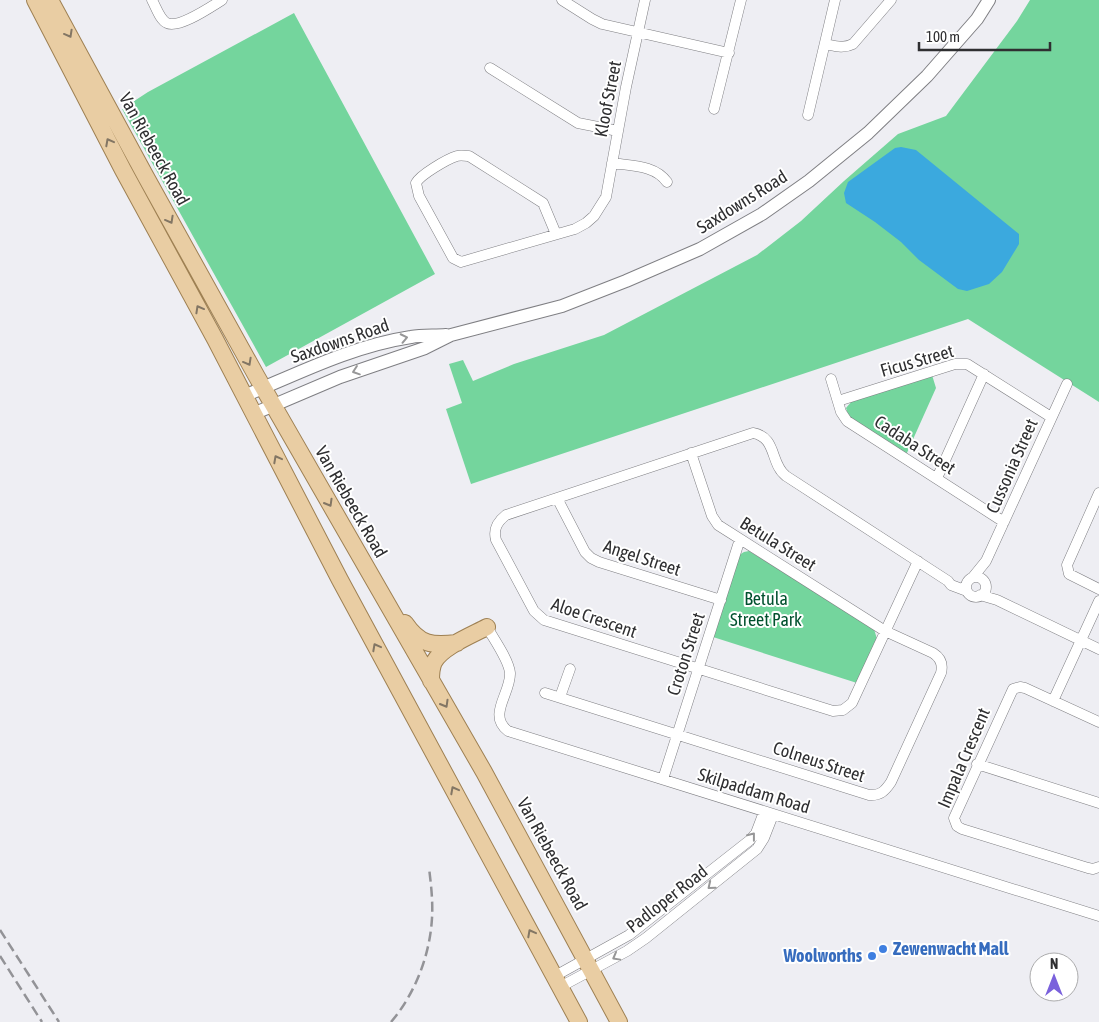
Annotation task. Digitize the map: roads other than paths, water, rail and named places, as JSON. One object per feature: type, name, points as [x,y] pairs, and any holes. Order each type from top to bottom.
[{"type":"main road","name":"Van Riebeeck Road","points":[[35,0],[123,170],[215,339],[340,580],[579,1022]]},
{"type":"main road","name":"Van Riebeeck Road","points":[[50,0],[263,388],[484,772],[619,1022]]},
{"type":"main road","points":[[376,584],[416,637],[436,645],[457,643]]},
{"type":"main road","points":[[431,681],[434,661],[440,654],[487,627]]},
{"type":"street","points":[[152,0],[162,18],[166,23],[171,24],[183,22],[222,0]]},
{"type":"street","points":[[562,0],[602,24],[729,52]]},
{"type":"street","name":"Kloof Street","points":[[556,234],[576,229],[586,223],[603,204],[608,192],[618,131],[645,0]]},
{"type":"street","points":[[714,109],[741,0]]},
{"type":"street","points":[[808,115],[835,0]]},
{"type":"street","points":[[825,44],[840,47],[847,47],[853,44],[891,0]]},
{"type":"street","name":"Saxdowns Road","points":[[253,414],[340,377],[424,348],[451,335],[562,306],[700,249],[762,214],[810,181],[868,133],[927,76],[976,19],[989,0]]},
{"type":"street","points":[[490,68],[578,123],[618,131]]},
{"type":"street","points":[[463,155],[469,156],[543,203],[556,234],[471,260],[456,261],[418,196],[416,183],[422,176],[451,158],[463,155]]},
{"type":"street","points":[[612,163],[650,169],[661,174],[667,182]]},
{"type":"street","name":"Saxdowns Road","points":[[244,396],[315,365],[371,345],[413,336],[451,335]]},
{"type":"street","name":"Ficus Street","points":[[838,402],[959,363],[967,364],[1052,417]]},
{"type":"street","points":[[937,478],[984,374]]},
{"type":"street","name":"Cadaba Street","points":[[830,379],[841,412],[847,421],[1004,522]]},
{"type":"street","name":"Cussonia Street","points":[[976,586],[1067,384]]},
{"type":"street","name":"Aloe Crescent","points":[[918,560],[852,703],[843,710],[833,710],[549,622],[534,611],[496,540],[495,530],[499,521],[506,515],[753,433],[762,436],[770,444],[782,473],[918,560],[952,585],[976,586],[994,595],[997,600],[1082,641]]},
{"type":"street","name":"Betula Street","points":[[691,453],[713,519],[721,527],[885,631]]},
{"type":"street","points":[[1099,493],[1067,568],[1069,574],[1099,589]]},
{"type":"street","name":"Angel Street","points":[[557,498],[585,552],[591,558],[721,600]]},
{"type":"street","name":"Croton Street","points":[[663,780],[740,539]]},
{"type":"street","points":[[1053,701],[1099,601]]},
{"type":"street","name":"Skilpaddam Road","points":[[487,627],[510,669],[509,680],[499,715],[501,724],[512,733],[1099,916]]},
{"type":"street","name":"Colneus Street","points":[[545,693],[869,795],[879,795],[891,782],[942,669],[941,661],[934,653],[885,631]]},
{"type":"street","points":[[1082,641],[1099,649]]},
{"type":"street","points":[[560,697],[570,669]]},
{"type":"street","name":"Impala Crescent","points":[[1099,722],[1025,688],[1013,688],[954,815],[957,826],[1093,870],[1099,867]]},
{"type":"street","points":[[977,764],[1099,803]]},
{"type":"street","name":"Padloper Road","points":[[557,981],[589,965],[628,951],[646,938],[756,849],[764,838],[768,813]]},
{"type":"water","points":[[901,147],[916,150],[1019,234],[1019,244],[1002,272],[989,284],[967,291],[958,289],[919,260],[901,242],[875,222],[846,203],[844,193],[848,182],[895,148]]},
{"type":"railway","points":[[391,1022],[414,987],[428,946],[432,912],[429,868]]},
{"type":"railway","points":[[0,930],[59,1022]]},
{"type":"railway","points":[[0,956],[42,1022]]},
{"type":"place","name":"Zewenwacht Mall","points":[[883,949]]},
{"type":"place","name":"Woolworths","points":[[872,956]]},
{"type":"park label","name":"Betula Street Park","points":[[766,609]]}]
